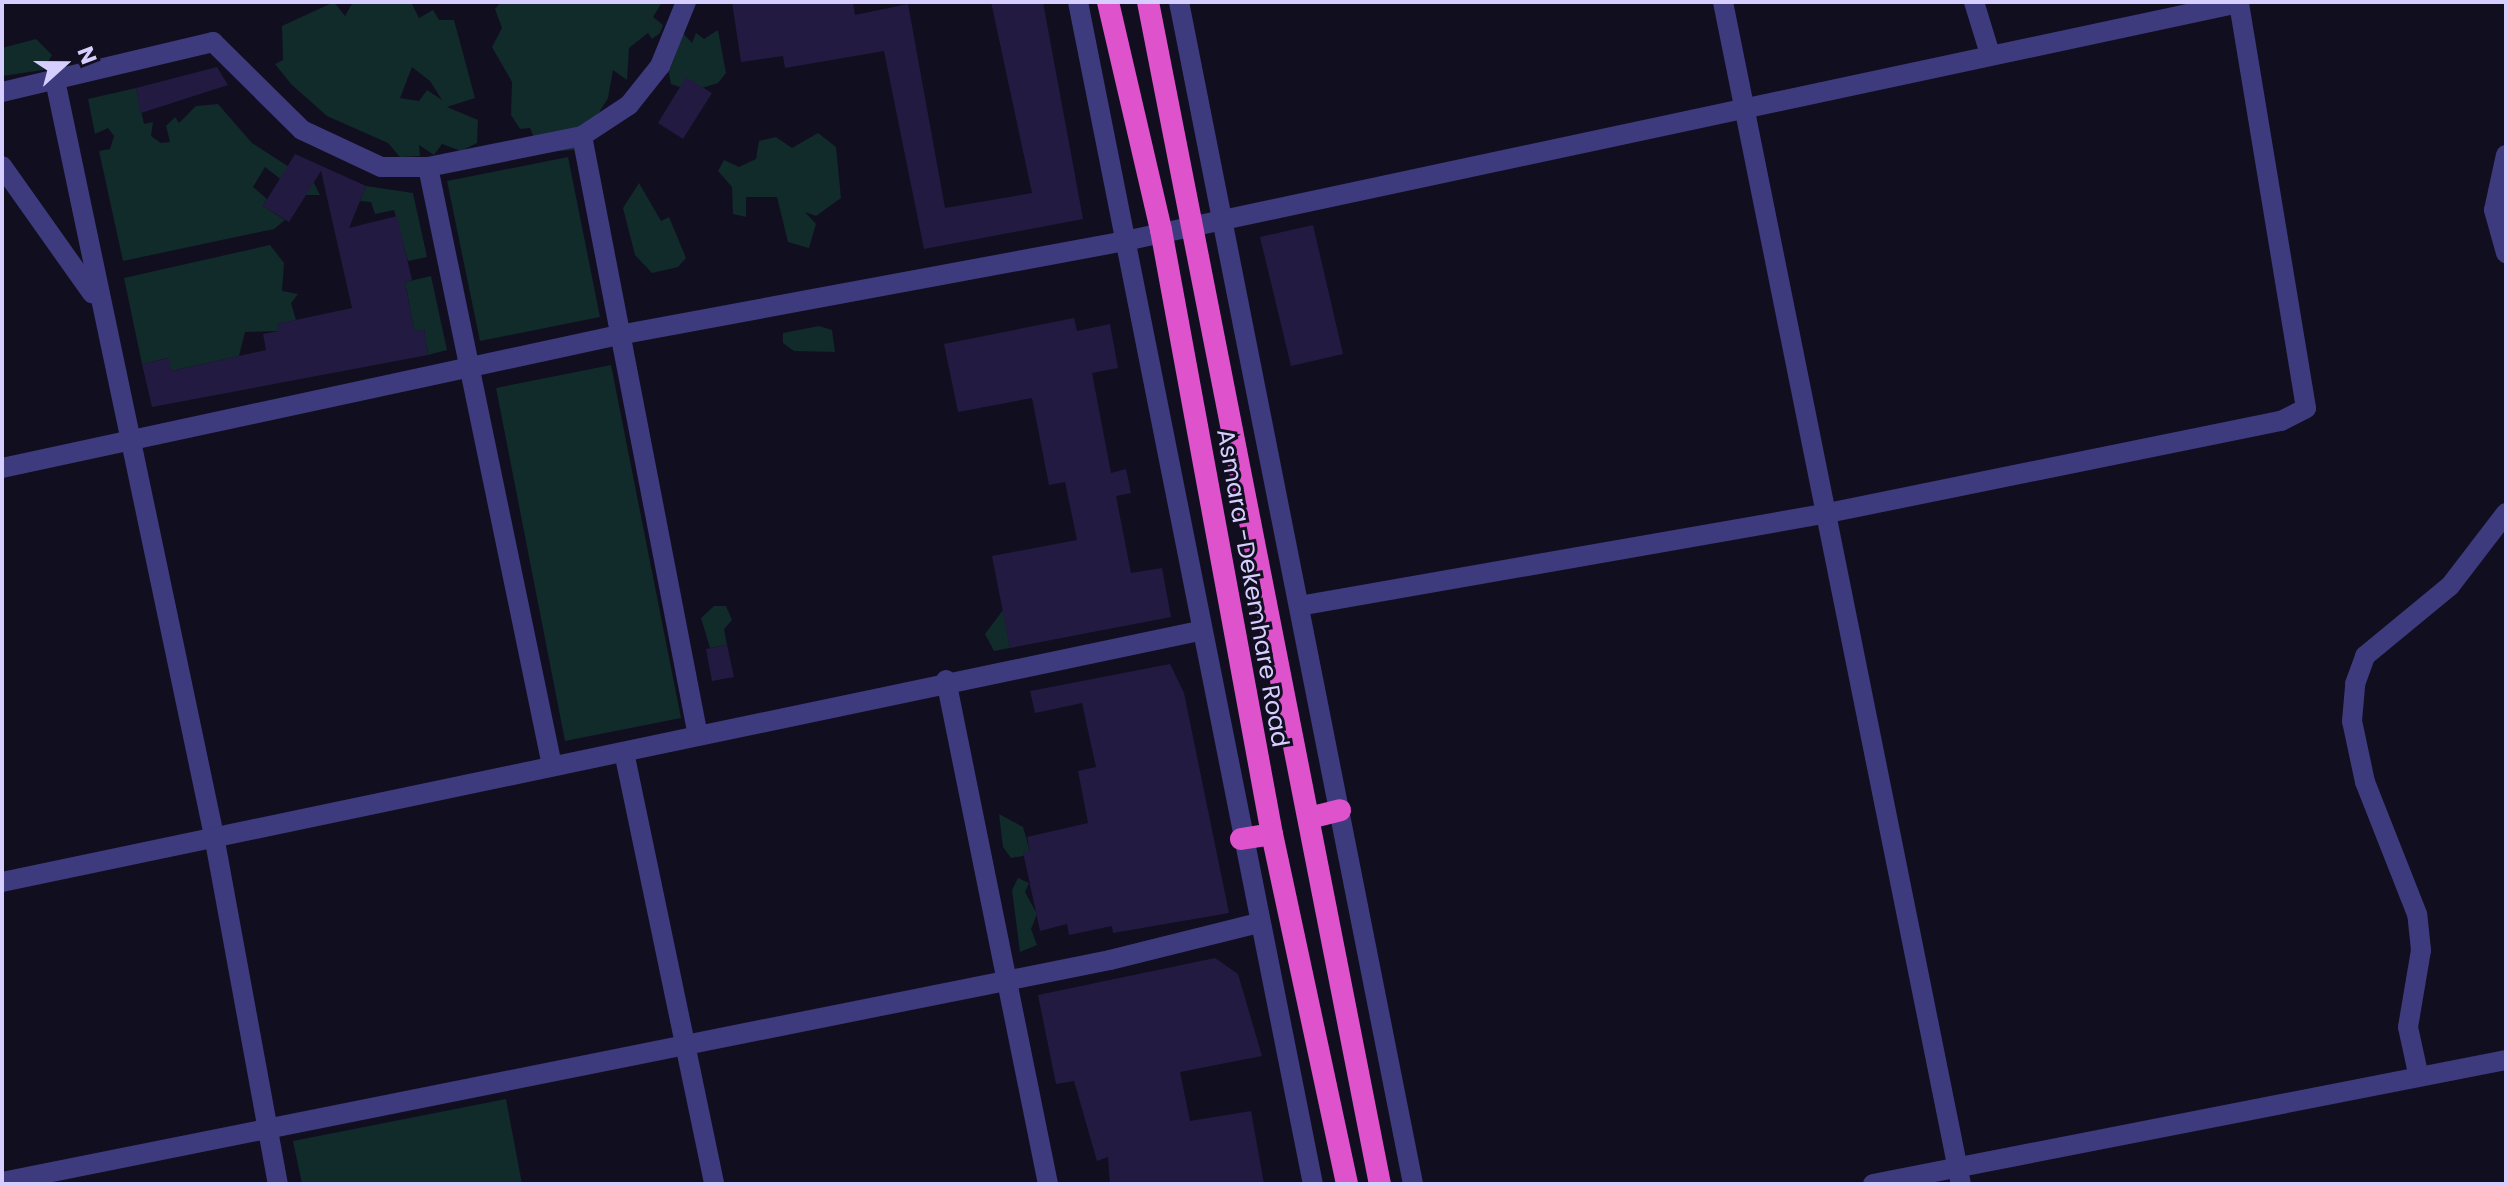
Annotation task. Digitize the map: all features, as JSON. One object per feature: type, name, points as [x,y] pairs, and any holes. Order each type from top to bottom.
[{"type":"highway","name":"Asmara -Dekemhare Road","points":[[1108,2],[1161,230],[1272,834],[1347,1184]]},
{"type":"highway","name":"Asmara -Dekemhare Road","points":[[1148,2],[1380,1184]]},
{"type":"highway","points":[[1309,818],[1340,810]]},
{"type":"highway","points":[[1241,839],[1272,834]]},
{"type":"street","points":[[2,92],[213,42],[302,130],[381,167],[428,167],[582,136],[629,105],[653,75],[686,2]]},
{"type":"street","points":[[1078,2],[1199,631],[1313,1184]]},
{"type":"street","points":[[1179,2],[1224,214],[1413,1184]]},
{"type":"street","points":[[1723,2],[1747,103],[1823,514],[1960,1176]]},
{"type":"street","points":[[1974,2],[1990,54]]},
{"type":"street","points":[[2,468],[619,335],[1125,241],[1224,214],[2239,2],[2306,408],[2281,421],[1823,514],[1299,606]]},
{"type":"street","points":[[55,80],[214,836],[278,1184]]},
{"type":"street","points":[[582,136],[698,736]]},
{"type":"street","points":[[2506,155],[2494,210],[2506,253]]},
{"type":"street","points":[[2,166],[60,240],[103,314]]},
{"type":"street","points":[[428,167],[466,368],[552,766]]},
{"type":"street","points":[[2418,1073],[2408,1027],[2421,950],[2417,914],[2365,782],[2352,721],[2355,684],[2365,656],[2450,586],[2506,513]]},
{"type":"street","points":[[2,882],[624,752],[946,680],[1199,631]]},
{"type":"street","points":[[946,680],[1048,1184]]},
{"type":"street","points":[[624,752],[714,1184]]},
{"type":"street","points":[[2,1182],[267,1132],[685,1043],[1008,981],[1258,923]]},
{"type":"street","points":[[1873,1184],[1960,1176],[2418,1073],[2506,1060]]},
{"type":"green space","points":[[334,2],[345,16],[353,2],[411,2],[419,18],[433,10],[439,20],[454,20],[475,98],[447,107],[478,120],[477,143],[461,151],[442,144],[434,155],[419,145],[420,156],[400,157],[388,143],[327,116],[291,84],[275,64],[283,60],[282,26]],"holes":[[[412,67],[430,81],[442,100],[427,90],[419,101],[400,98]]]},
{"type":"green space","points":[[501,2],[662,2],[653,17],[663,25],[660,33],[652,39],[648,33],[629,48],[627,80],[613,70],[608,98],[576,150],[540,152],[530,128],[520,129],[511,115],[512,82],[492,47],[502,28],[495,9]]},
{"type":"green space","points":[[718,30],[726,73],[718,83],[692,91],[671,84],[668,68],[682,32],[692,43],[696,33],[704,39]]},
{"type":"green space","points":[[36,39],[52,55],[43,70],[2,76],[2,48]]},
{"type":"green space","points":[[136,88],[144,124],[153,122],[151,136],[161,143],[170,142],[166,126],[175,117],[179,123],[196,106],[218,104],[252,143],[314,183],[320,195],[301,195],[265,167],[253,187],[267,199],[263,206],[285,220],[274,229],[123,261],[99,151],[110,149],[114,136],[108,128],[95,134],[88,99]]},
{"type":"green space","points":[[818,133],[836,147],[841,198],[816,216],[805,212],[816,224],[809,248],[788,242],[777,197],[746,197],[746,217],[733,214],[732,187],[718,171],[724,160],[739,167],[756,159],[759,141],[776,137],[792,148]]},
{"type":"green space","points":[[568,157],[600,317],[480,341],[447,181]]},
{"type":"green space","points":[[639,183],[661,221],[669,217],[686,258],[678,267],[652,273],[635,255],[623,208]]},
{"type":"green space","points":[[366,186],[413,193],[427,257],[408,261],[394,210],[375,214],[371,202],[360,201]]},
{"type":"green space","points":[[270,245],[284,263],[282,291],[298,294],[291,303],[296,320],[278,324],[279,331],[245,332],[239,356],[171,371],[168,358],[142,364],[124,278]]},
{"type":"green space","points":[[431,276],[447,350],[428,355],[424,330],[414,331],[405,282]]},
{"type":"green space","points":[[819,326],[832,330],[835,352],[794,351],[783,343],[783,333]]},
{"type":"green space","points":[[611,365],[681,718],[565,741],[496,388]]},
{"type":"green space","points":[[714,606],[726,606],[732,620],[724,629],[727,645],[710,648],[701,618]]},
{"type":"green space","points":[[1003,610],[1010,648],[994,651],[985,634]]},
{"type":"green space","points":[[999,814],[1023,827],[1030,851],[1023,856],[1011,858],[1003,847]]},
{"type":"green space","points":[[1018,878],[1029,883],[1025,892],[1037,914],[1031,929],[1037,945],[1020,952],[1012,890]]},
{"type":"green space","points":[[506,1099],[522,1184],[302,1184],[293,1141]]},
{"type":"building","points":[[732,2],[853,2],[855,15],[908,4],[945,208],[1032,193],[991,2],[1043,2],[1083,219],[924,249],[884,51],[785,68],[783,56],[741,62]]},
{"type":"building","points":[[217,67],[228,85],[141,113],[136,88]]},
{"type":"building","points":[[686,77],[712,93],[683,139],[658,123]]},
{"type":"building","points":[[295,154],[366,186],[349,228],[397,216],[412,280],[405,282],[414,331],[424,329],[428,355],[152,407],[142,364],[169,358],[171,371],[266,350],[263,334],[279,331],[277,324],[352,308],[321,171],[289,222],[263,206]]},
{"type":"building","points":[[1313,225],[1343,354],[1291,366],[1260,237]]},
{"type":"building","points":[[1074,318],[1077,331],[1110,324],[1118,368],[1092,373],[1111,473],[1126,469],[1131,493],[1116,496],[1131,573],[1162,568],[1171,617],[1010,648],[992,556],[1077,540],[1065,482],[1049,485],[1032,398],[958,412],[944,344]]},
{"type":"building","points":[[727,645],[734,677],[712,681],[706,649]]},
{"type":"building","points":[[1170,664],[1184,693],[1229,913],[1113,933],[1112,926],[1069,935],[1067,924],[1040,931],[1023,852],[1030,851],[1027,837],[1088,823],[1078,771],[1096,767],[1082,703],[1035,713],[1030,691]]},
{"type":"building","points":[[1215,958],[1238,974],[1262,1056],[1180,1072],[1190,1121],[1251,1111],[1264,1184],[1110,1184],[1108,1157],[1097,1161],[1074,1081],[1056,1084],[1038,995]]}]
